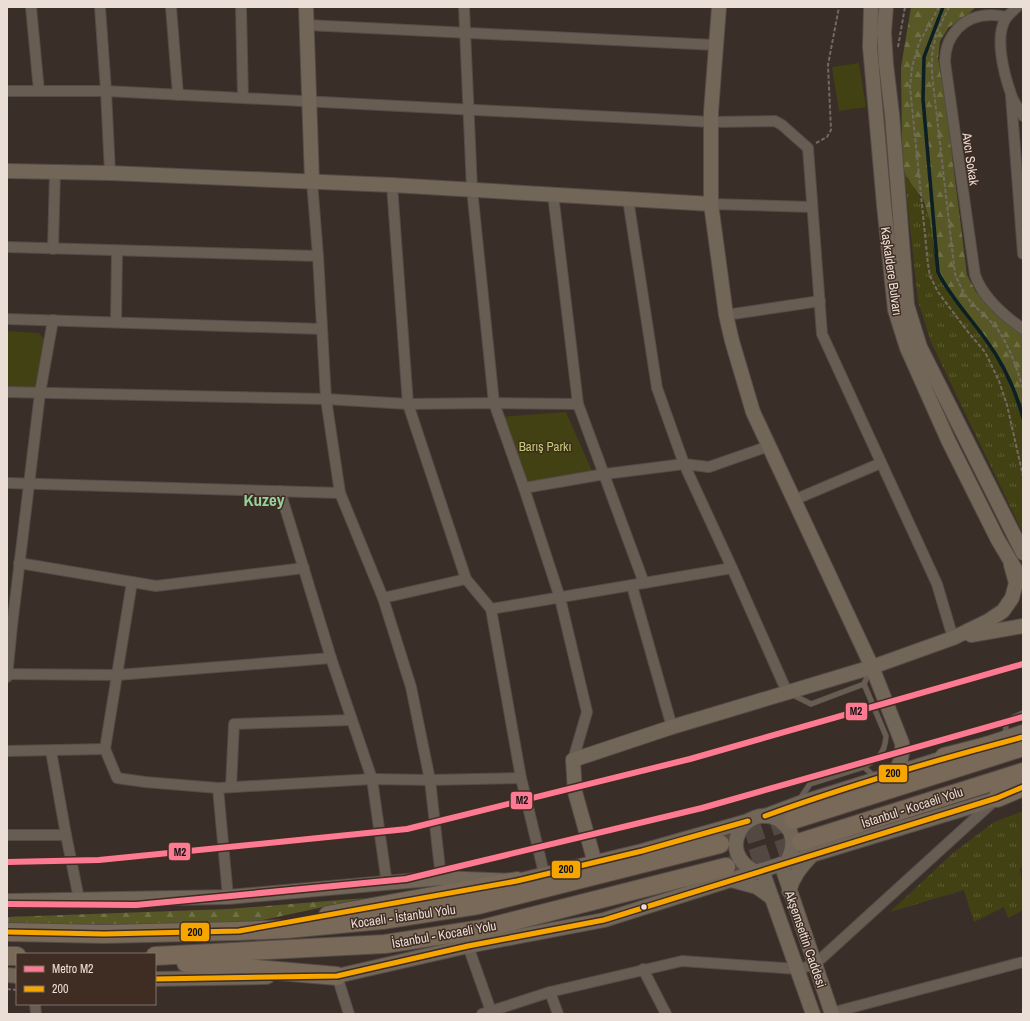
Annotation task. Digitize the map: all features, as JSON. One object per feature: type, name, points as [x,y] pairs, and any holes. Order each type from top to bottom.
[{"type":"highway","points":[[944,757],[1015,737]]},
{"type":"highway","points":[[795,812],[1023,747]]},
{"type":"highway","name":"İstanbul - Kocaeli Yolu","points":[[806,849],[1023,772]]},
{"type":"highway","points":[[997,798],[1023,787]]},
{"type":"highway","name":"Kocaeli - İstanbul Yolu","points":[[8,924],[104,934],[287,929],[382,920],[478,905],[720,844]]},
{"type":"highway","name":"İstanbul - Kocaeli Yolu","points":[[156,956],[385,944],[482,929],[728,873]]},
{"type":"highway","points":[[239,931],[517,881]]},
{"type":"highway","points":[[156,961],[336,976]]},
{"type":"main road","points":[[306,7],[312,181]]},
{"type":"main road","points":[[719,7],[715,45],[711,204],[726,315],[753,412],[872,667],[902,743],[903,751],[901,761],[895,772]]},
{"type":"main road","name":"Kaşkaldere Bulvarı","points":[[871,7],[870,47],[895,310],[907,348],[948,440],[998,540],[1023,578]]},
{"type":"main road","name":"Kaşkaldere Bulvarı","points":[[886,7],[884,32],[886,64],[892,114],[906,305],[920,347],[1023,552]]},
{"type":"main road","points":[[7,171],[312,181],[472,189],[711,204]]},
{"type":"main road","name":"Kaşkaldere Bulvarı","points":[[953,638],[988,621],[1003,610],[1012,598],[1016,583],[1009,558]]},
{"type":"main road","points":[[595,862],[575,792],[573,760],[672,727],[872,667],[953,638],[1023,626]]},
{"type":"main road","points":[[1015,737],[1023,732]]},
{"type":"main road","points":[[7,901],[228,897],[441,878],[517,881],[544,873],[642,851],[765,816],[795,812],[876,778],[944,757]]},
{"type":"main road","points":[[156,979],[336,976],[468,946],[604,920],[728,873],[759,871],[784,864],[806,849],[1023,791]]},
{"type":"main road","points":[[765,816],[782,822],[789,829],[793,846],[791,856],[784,864]]},
{"type":"main road","points":[[748,821],[737,835],[737,854],[748,868],[759,871]]},
{"type":"main road","points":[[789,891],[792,881],[800,868],[806,849]]},
{"type":"main road","name":"Akşemsettin Caddesi","points":[[784,864],[789,891],[831,1014]]},
{"type":"main road","name":"Akşemsettin Caddesi","points":[[759,871],[772,898],[813,1014]]},
{"type":"main road","points":[[728,873],[757,887],[772,898]]},
{"type":"street","points":[[31,7],[39,91]]},
{"type":"street","points":[[100,7],[110,174]]},
{"type":"street","points":[[171,7],[178,95]]},
{"type":"street","points":[[241,7],[243,98]]},
{"type":"street","points":[[464,7],[467,110],[472,189],[494,403],[560,598],[587,712],[573,760]]},
{"type":"street","points":[[1017,7],[1007,17],[1003,25],[1001,47],[1005,74],[1011,96],[1023,254]]},
{"type":"street","name":"Avcı Sokak","points":[[1007,17],[990,15],[978,17],[959,27],[947,43],[944,62],[975,275],[982,292],[988,299],[1023,329]]},
{"type":"street","points":[[307,25],[715,45]]},
{"type":"street","points":[[7,91],[106,91],[712,122],[775,121],[782,125],[808,148],[822,334],[937,584],[953,638]]},
{"type":"street","points":[[1011,96],[1023,116]]},
{"type":"street","points":[[52,249],[54,172]]},
{"type":"street","points":[[312,181],[326,399],[340,492],[383,598],[411,687],[430,780],[441,878]]},
{"type":"street","points":[[392,185],[408,404],[466,579],[491,609],[521,778],[544,873]]},
{"type":"street","points":[[553,194],[578,404],[644,583]]},
{"type":"street","points":[[628,199],[657,388],[684,464],[787,692]]},
{"type":"street","points":[[711,204],[812,207]]},
{"type":"street","points":[[7,247],[318,256]]},
{"type":"street","points":[[116,322],[118,251]]},
{"type":"street","points":[[726,315],[820,302]]},
{"type":"street","points":[[7,319],[322,329]]},
{"type":"street","points":[[53,320],[40,394],[20,563],[9,626],[7,676],[117,674],[332,658]]},
{"type":"street","points":[[7,392],[40,394],[326,399],[408,404],[578,404]]},
{"type":"street","points":[[524,488],[605,474],[684,464],[709,467],[769,446]]},
{"type":"street","points":[[794,500],[881,463]]},
{"type":"street","points":[[7,483],[340,492]]},
{"type":"street","points":[[280,491],[332,658],[372,779],[387,884]]},
{"type":"street","points":[[20,563],[156,586],[304,568]]},
{"type":"street","points":[[491,609],[732,568]]},
{"type":"street","points":[[383,598],[466,579]]},
{"type":"street","points":[[132,582],[104,749],[117,778],[145,782],[218,788],[372,779],[430,780],[521,778]]},
{"type":"street","points":[[632,586],[672,727]]},
{"type":"street","points":[[231,787],[234,724],[352,720]]},
{"type":"street","points":[[7,752],[104,749]]},
{"type":"street","points":[[51,751],[79,900]]},
{"type":"street","points":[[218,788],[228,897]]},
{"type":"street","points":[[468,946],[488,1013],[550,992],[682,961],[797,969],[814,965],[997,798]]},
{"type":"street","points":[[7,835],[66,835]]},
{"type":"street","points":[[831,1014],[1023,962]]},
{"type":"street","points":[[643,969],[666,1014]]},
{"type":"street","points":[[336,976],[349,1014]]},
{"type":"street","points":[[550,992],[558,1014]]},
{"type":"lane","points":[[787,692],[812,704],[864,684],[872,667]]},
{"type":"lane","points":[[795,812],[810,784],[864,767],[876,760],[883,752],[886,744],[886,736],[864,684]]},
{"type":"lane","points":[[1015,737],[1005,726],[1011,718],[1023,713]]},
{"type":"lane","points":[[864,767],[876,778]]},
{"type":"path","points":[[808,148],[826,137],[831,130],[828,65],[839,7]]},
{"type":"path","points":[[898,49],[905,7]]},
{"type":"path","points":[[939,7],[919,43],[912,67],[910,87],[930,276],[938,292],[985,352],[998,380],[1007,405],[1023,476]]},
{"type":"path","points":[[7,946],[8,924]]},
{"type":"green space","points":[[911,7],[976,7],[966,16],[949,27],[940,41],[938,58],[945,99],[967,275],[976,292],[993,310],[1023,333],[1023,405],[1018,399],[988,341],[944,284],[937,269],[930,221],[923,199],[912,185],[904,171],[902,145],[901,67]]},
{"type":"green space","points":[[859,63],[866,107],[839,111],[832,67]]},
{"type":"green space","points":[[904,171],[926,208],[931,228],[935,264],[941,279],[953,297],[988,341],[1008,383],[1023,405],[1023,533],[931,342],[918,301]]},
{"type":"green space","points":[[7,331],[39,333],[45,340],[37,389],[7,387]]},
{"type":"green space","name":"Barış Parkı","points":[[566,412],[593,473],[522,483],[499,417]]},
{"type":"green space","points":[[1023,811],[1023,866],[1020,869],[1023,889],[1023,910],[1008,918],[1004,907],[974,922],[964,890],[890,912],[953,853],[994,822]]},
{"type":"green space","points":[[365,898],[236,926],[7,929],[8,917],[228,909]]},
{"type":"waterway","points":[[943,7],[924,57],[923,99],[938,272],[948,290],[998,358],[1013,388],[1023,418]]},
{"type":"tunnel","points":[[720,844],[793,820]]},
{"type":"tunnel","points":[[726,867],[801,842]]},
{"type":"metro line","name":"M2","points":[[7,862],[99,860],[407,829],[690,759],[1023,664]]},
{"type":"metro line","name":"M2","points":[[7,904],[136,905],[406,879],[702,808],[1023,717]]},
{"type":"transit line","name":"200","points":[[765,816],[893,774],[1023,737]]},
{"type":"transit line","name":"200","points":[[156,979],[337,976],[468,946],[604,920],[997,798],[1023,787]]},
{"type":"transit line","name":"200","points":[[7,932],[104,934],[239,931],[517,881],[642,851],[748,821]]},
{"type":"district","name":"Kuzey","points":[[264,500]]}]
